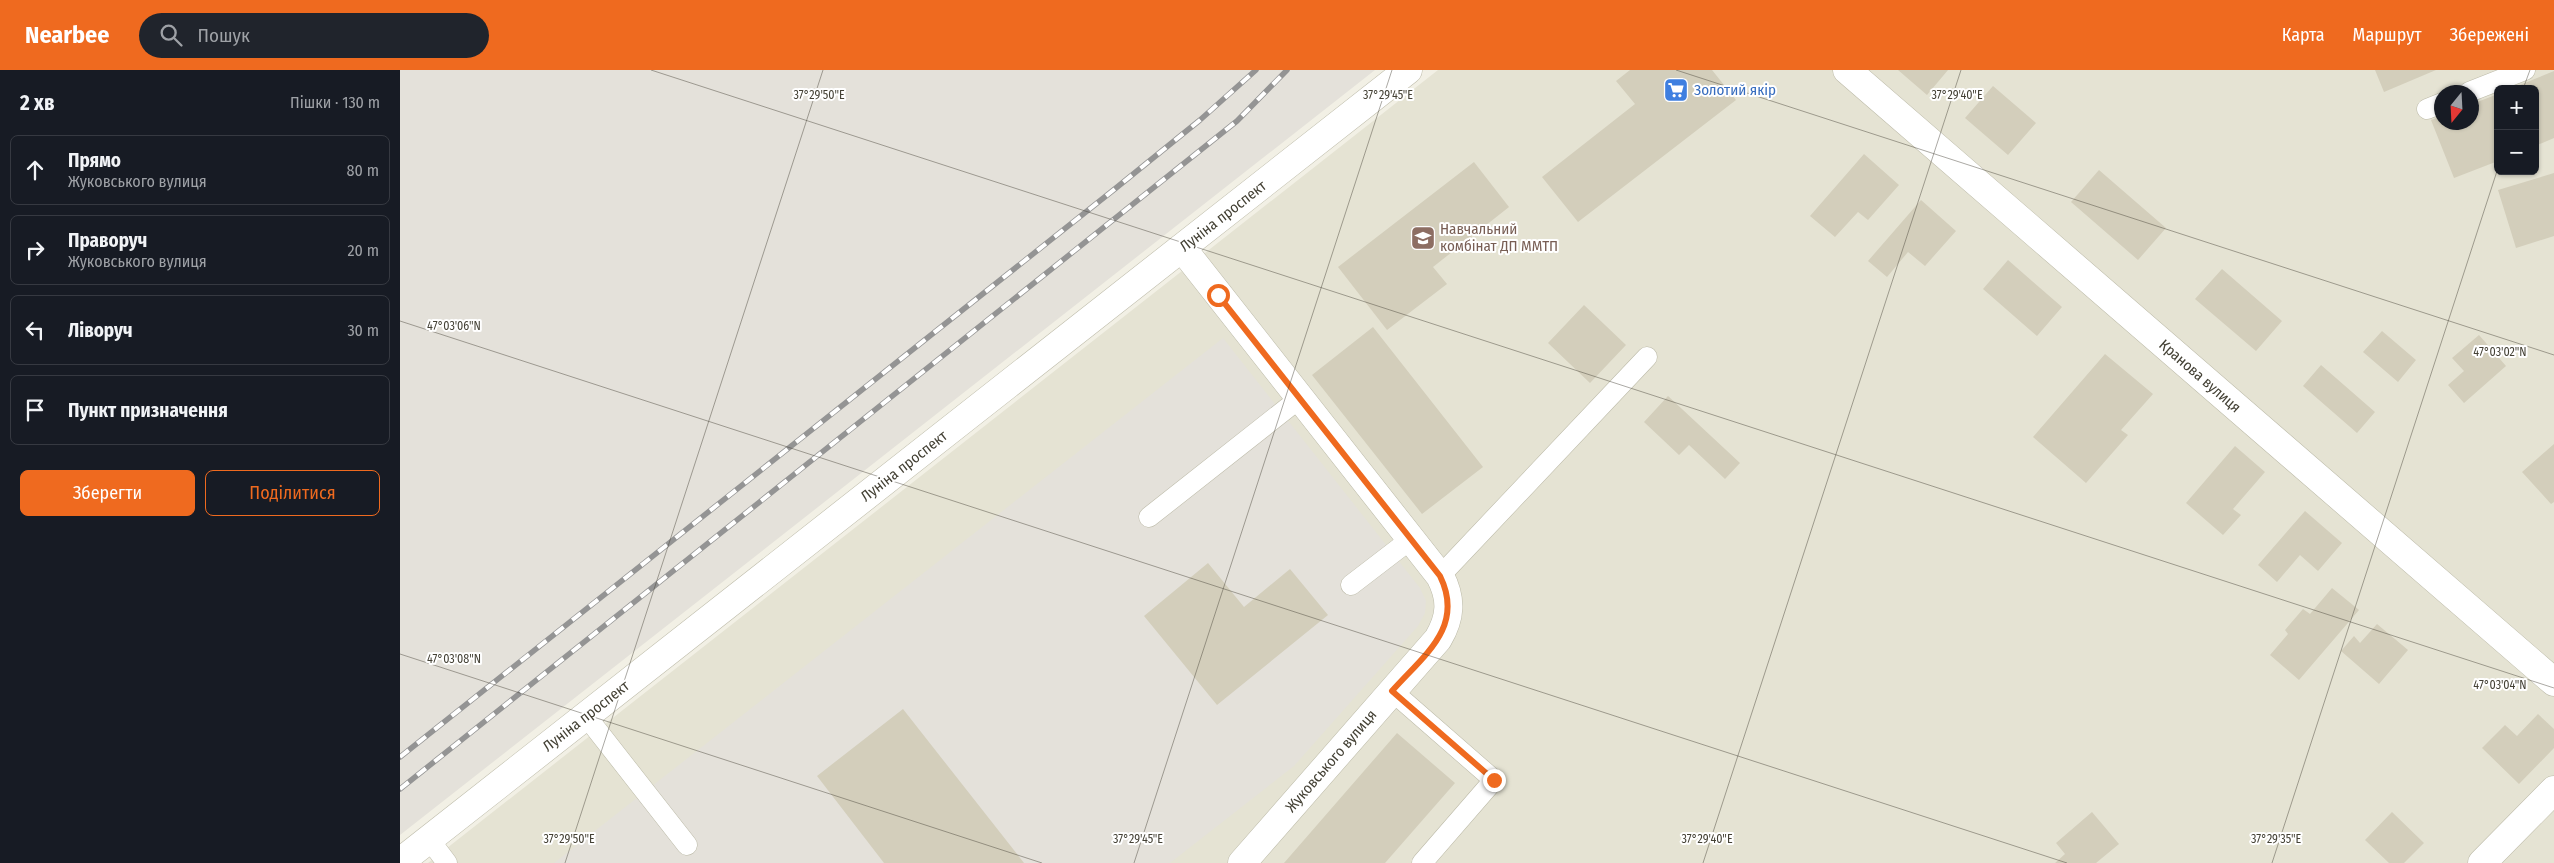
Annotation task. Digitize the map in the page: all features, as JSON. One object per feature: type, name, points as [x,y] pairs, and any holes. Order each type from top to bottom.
[{"type":"street","name":"Луніна проспект","points":[[400,862],[1408,70]]},
{"type":"street","name":"Кранова вулиця","points":[[1847,70],[2554,682]]},
{"type":"street","name":"Жуковського вулиця","points":[[1182,248],[1440,576],[1448,591],[1450,608],[1446,624],[1438,639],[1242,863]]},
{"type":"street","points":[[2482,863],[2554,790]]},
{"type":"lane","points":[[2479,88],[2525,70]]},
{"type":"lane","points":[[1440,576],[1647,357]]},
{"type":"lane","points":[[1149,516],[1300,398]]},
{"type":"lane","points":[[1351,585],[1411,538]]},
{"type":"lane","points":[[1392,691],[1494,780],[1422,863]]},
{"type":"lane","points":[[586,716],[687,845]]},
{"type":"lane","points":[[429,839],[448,863]]},
{"type":"shaded area","points":[[400,70],[1375,70],[400,835]]},
{"type":"shaded area","points":[[1438,70],[2554,70],[2554,863],[428,863]]},
{"type":"shaded area","points":[[1223,338],[1420,588],[1426,601],[1425,613],[1418,626],[1294,766],[1170,863],[554,863]]},
{"type":"building","points":[[1630,70],[1712,70],[1736,100],[1578,222],[1542,177],[1635,104],[1616,81]]},
{"type":"building","points":[[1898,70],[1948,70],[1927,95]]},
{"type":"building","points":[[2375,70],[2436,70],[2384,92]]},
{"type":"building","points":[[2554,71],[2554,138],[2539,144],[2539,85],[2520,85]]},
{"type":"building","points":[[1993,86],[2036,123],[2008,155],[1965,118]]},
{"type":"building","points":[[2494,96],[2494,163],[2454,178],[2435,130],[2479,130],[2479,101]]},
{"type":"building","points":[[1864,154],[1899,185],[1868,220],[1858,212],[1835,237],[1810,216]]},
{"type":"building","points":[[1474,162],[1509,207],[1433,267],[1447,284],[1387,330],[1338,267]]},
{"type":"building","points":[[2099,170],[2166,228],[2138,260],[2071,202]]},
{"type":"building","points":[[2554,173],[2554,236],[2516,248],[2498,190]]},
{"type":"building","points":[[1921,200],[1956,231],[1925,266],[1908,252],[1887,277],[1868,261]]},
{"type":"building","points":[[2008,260],[2062,307],[2037,336],[1983,289]]},
{"type":"building","points":[[2222,269],[2282,321],[2256,351],[2195,299]]},
{"type":"building","points":[[1584,305],[1626,345],[1590,383],[1548,343]]},
{"type":"building","points":[[1373,327],[1483,467],[1422,514],[1312,375]]},
{"type":"building","points":[[2382,331],[2416,360],[2398,382],[2363,352]]},
{"type":"building","points":[[2479,335],[2506,366],[2464,403],[2448,385],[2464,371],[2452,358]]},
{"type":"building","points":[[2105,354],[2153,394],[2121,430],[2128,435],[2086,483],[2033,437]]},
{"type":"building","points":[[2321,365],[2375,412],[2357,433],[2303,386]]},
{"type":"building","points":[[1668,396],[1740,463],[1725,479],[1689,445],[1679,455],[1644,422]]},
{"type":"building","points":[[2554,444],[2554,502],[2551,504],[2522,472]]},
{"type":"building","points":[[2235,446],[2265,472],[2233,509],[2241,515],[2223,535],[2186,503]]},
{"type":"building","points":[[2305,511],[2342,543],[2318,571],[2300,555],[2277,582],[2258,565]]},
{"type":"building","points":[[1208,563],[1244,607],[1290,569],[1328,615],[1217,705],[1144,616]]},
{"type":"building","points":[[2332,588],[2359,610],[2299,680],[2270,655],[2288,634],[2285,630],[2303,609],[2310,614]]},
{"type":"building","points":[[2377,624],[2408,650],[2379,684],[2341,651],[2354,636],[2360,643]]},
{"type":"building","points":[[903,709],[1024,863],[884,863],[817,776]]},
{"type":"building","points":[[2538,714],[2554,729],[2554,748],[2519,784],[2482,748],[2505,725],[2517,736]]},
{"type":"building","points":[[1397,733],[1455,783],[1385,863],[1284,863]]},
{"type":"building","points":[[2092,812],[2119,844],[2096,863],[2055,863],[2065,854],[2056,843]]},
{"type":"building","points":[[2392,812],[2424,843],[2404,863],[2389,863],[2365,840]]},
{"type":"railway","points":[[400,757],[1116,188],[1200,120],[1256,70]]},
{"type":"railway","points":[[400,789],[1237,121],[1287,70]]},
{"type":"place","name":"Золотий якір","points":[[1676,90]]},
{"type":"place","name":"Навчальний комбінат ДП ММТП","points":[[1423,238]]},
{"type":"route","points":[[1218,295],[1440,576],[1448,591],[1450,608],[1446,624],[1438,639],[1392,691],[1494,780]]}]
